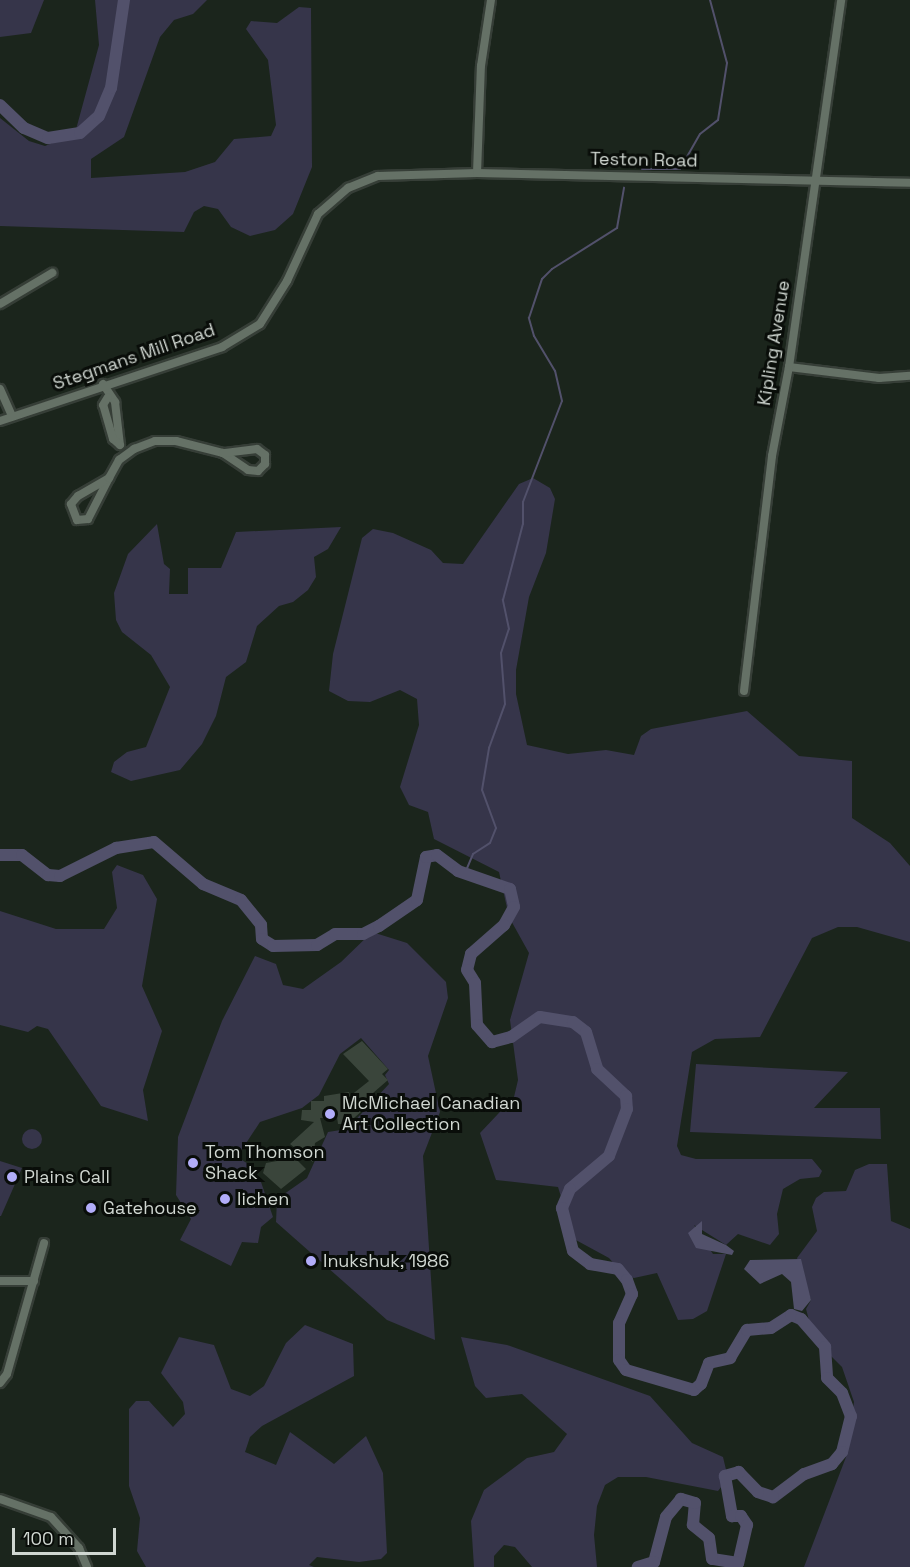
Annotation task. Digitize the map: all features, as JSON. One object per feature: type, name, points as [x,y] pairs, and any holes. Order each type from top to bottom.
[{"type":"street","points":[[477,173],[481,66],[491,0]]},
{"type":"street","name":"Kipling Avenue","points":[[744,691],[772,456],[789,367],[841,0]]},
{"type":"street","name":"Teston Road","points":[[378,176],[477,173],[910,183]]},
{"type":"street","name":"Stegmans Mill Road","points":[[0,420],[222,347],[260,324],[287,280],[318,214],[348,188],[378,176]]},
{"type":"street","points":[[0,304],[52,273]]},
{"type":"street","points":[[789,367],[879,378],[910,376]]},
{"type":"street","points":[[104,384],[108,397],[103,405],[113,439],[120,445],[126,456]]},
{"type":"street","points":[[0,389],[12,416]]},
{"type":"street","points":[[109,478],[71,504],[77,520],[87,519],[109,478],[126,456],[167,440],[223,453],[257,449],[265,455],[265,464],[258,471],[248,470],[223,453]]},
{"type":"street","points":[[0,1383],[8,1374],[44,1243]]},
{"type":"street","points":[[0,1281],[34,1281]]},
{"type":"street","points":[[0,1499],[51,1517],[79,1548],[87,1567]]},
{"type":"shaded area","points":[[0,0],[44,0],[31,33],[0,37]]},
{"type":"shaded area","points":[[95,0],[207,0],[193,14],[174,20],[160,37],[124,137],[91,159],[91,178],[185,172],[215,162],[234,139],[271,136],[276,125],[268,60],[246,29],[251,21],[277,23],[299,7],[311,8],[312,167],[293,214],[275,230],[250,236],[231,227],[218,209],[204,206],[194,212],[184,232],[0,226],[0,118],[29,141],[45,146],[75,133],[99,45]]},
{"type":"shaded area","points":[[533,478],[550,488],[555,499],[546,553],[529,597],[516,670],[516,694],[527,745],[568,754],[606,750],[634,755],[641,736],[651,729],[747,711],[799,756],[852,761],[852,818],[890,843],[910,866],[910,942],[857,927],[838,927],[812,938],[760,1037],[715,1039],[692,1052],[677,1146],[681,1155],[696,1159],[812,1159],[822,1171],[819,1177],[800,1179],[783,1189],[777,1214],[779,1234],[770,1245],[738,1234],[726,1245],[694,1225],[713,1254],[726,1254],[707,1311],[693,1319],[678,1320],[657,1273],[634,1278],[623,1274],[609,1258],[574,1239],[558,1187],[496,1180],[480,1133],[514,1097],[518,1080],[510,1020],[529,953],[509,917],[499,872],[434,839],[428,812],[409,805],[400,787],[419,725],[417,699],[400,690],[370,702],[348,701],[329,691],[333,654],[362,538],[373,529],[393,533],[431,550],[443,563],[463,564],[519,484]]},
{"type":"shaded area","points":[[157,524],[164,564],[170,569],[169,594],[188,594],[188,568],[221,568],[236,532],[341,527],[328,549],[314,557],[316,577],[308,590],[293,602],[279,606],[257,626],[246,662],[226,677],[216,716],[202,744],[180,770],[131,781],[111,772],[114,762],[127,752],[146,747],[170,687],[151,655],[122,632],[116,620],[114,593],[128,554]]},
{"type":"shaded area","points":[[117,865],[143,875],[157,899],[142,986],[162,1031],[143,1090],[148,1121],[101,1106],[48,1029],[37,1026],[28,1032],[0,1025],[0,911],[56,929],[104,929],[117,908],[112,872]]},
{"type":"shaded area","points":[[372,932],[407,943],[446,982],[448,998],[428,1056],[440,1112],[423,1156],[435,1340],[387,1320],[276,1222],[277,1199],[307,1178],[328,1132],[347,1129],[389,1084],[385,1075],[389,1070],[361,1038],[340,1054],[319,1095],[302,1108],[260,1122],[237,1157],[250,1165],[261,1182],[273,1217],[261,1227],[258,1243],[242,1242],[231,1266],[180,1240],[191,1219],[176,1195],[178,1137],[222,1021],[255,956],[276,964],[283,985],[303,989],[341,962]]},
{"type":"shaded area","points":[[696,1064],[848,1072],[814,1108],[880,1108],[881,1139],[690,1132]]},
{"type":"shaded area","points":[[28,1129],[36,1129],[42,1135],[42,1143],[36,1149],[28,1149],[22,1143],[22,1135]]},
{"type":"shaded area","points":[[0,1161],[22,1168],[1,1216],[0,1216]]},
{"type":"shaded area","points":[[869,1164],[887,1164],[891,1221],[910,1229],[910,1567],[804,1567],[846,1457],[854,1402],[842,1367],[814,1339],[806,1309],[811,1300],[797,1258],[817,1231],[812,1207],[816,1198],[824,1192],[846,1191],[855,1170]]},
{"type":"shaded area","points":[[702,1221],[702,1234],[726,1245],[734,1251],[732,1255],[696,1248],[688,1233]]},
{"type":"shaded area","points":[[801,1259],[811,1300],[802,1311],[794,1309],[791,1282],[782,1274],[760,1284],[744,1269],[750,1260]]},
{"type":"shaded area","points":[[305,1325],[353,1344],[354,1376],[262,1426],[250,1437],[245,1452],[276,1465],[290,1432],[334,1464],[366,1436],[383,1473],[387,1553],[381,1559],[359,1562],[317,1557],[309,1565],[314,1567],[146,1567],[137,1551],[140,1518],[129,1486],[129,1409],[136,1401],[149,1401],[173,1427],[185,1414],[183,1402],[161,1373],[179,1337],[214,1345],[231,1389],[250,1396],[264,1386],[286,1343]]},
{"type":"shaded area","points":[[461,1337],[507,1345],[650,1396],[692,1443],[723,1457],[728,1478],[718,1491],[646,1477],[618,1477],[605,1485],[597,1506],[594,1535],[597,1567],[532,1567],[515,1547],[504,1545],[494,1556],[494,1567],[474,1567],[471,1521],[484,1490],[527,1458],[554,1452],[567,1434],[522,1394],[486,1398],[475,1386]]},
{"type":"building","name":"McMichael Canadian Art Collection","points":[[362,1041],[388,1069],[382,1074],[388,1080],[358,1106],[362,1111],[347,1124],[338,1124],[337,1117],[320,1118],[325,1137],[315,1143],[313,1162],[290,1144],[314,1122],[301,1120],[302,1110],[311,1110],[311,1101],[324,1101],[324,1096],[349,1092],[350,1096],[369,1081],[343,1054]]},
{"type":"building","points":[[286,1149],[306,1169],[281,1189],[263,1173],[266,1163],[277,1161]]},
{"type":"waterway","points":[[0,105],[24,128],[48,138],[80,133],[99,116],[111,88],[124,0]]},
{"type":"waterway","points":[[642,169],[680,169],[700,134],[718,120],[727,63],[710,0]]},
{"type":"waterway","points":[[465,873],[473,854],[490,843],[496,828],[482,790],[489,748],[505,704],[501,653],[509,629],[503,600],[523,524],[523,502],[562,401],[555,371],[534,336],[529,318],[542,279],[552,269],[617,228],[624,188]]},
{"type":"waterway","points":[[0,855],[22,855],[48,875],[60,876],[116,848],[154,842],[203,884],[241,900],[261,925],[262,939],[273,946],[317,945],[335,934],[363,934],[379,926],[417,900],[426,857],[437,855],[458,871],[510,889],[514,907],[504,925],[471,954],[467,970],[475,983],[477,1025],[492,1042],[511,1037],[540,1017],[573,1022],[586,1032],[597,1069],[626,1096],[627,1109],[609,1156],[570,1189],[562,1208],[573,1251],[590,1264],[618,1269],[627,1280],[632,1294],[619,1323],[619,1360],[626,1370],[694,1390],[701,1384],[709,1363],[730,1358],[747,1330],[771,1328],[791,1315],[801,1319],[825,1347],[827,1378],[842,1393],[851,1416],[842,1452],[832,1464],[804,1474],[773,1497],[758,1492],[739,1472],[725,1476],[732,1516],[741,1516],[747,1525],[738,1563],[712,1559],[709,1538],[693,1525],[695,1503],[681,1499],[666,1517],[654,1562],[638,1567]]},
{"type":"place","name":"McMichael Canadian Art Collection","points":[[330,1114]]},
{"type":"place","name":"Tom Thomson Shack","points":[[193,1163]]},
{"type":"place","name":"Plains Call","points":[[12,1177]]},
{"type":"place","name":"Iichen","points":[[225,1199]]},
{"type":"place","name":"Gatehouse","points":[[91,1208]]},
{"type":"place","name":"Inukshuk, 1986","points":[[311,1261]]}]
